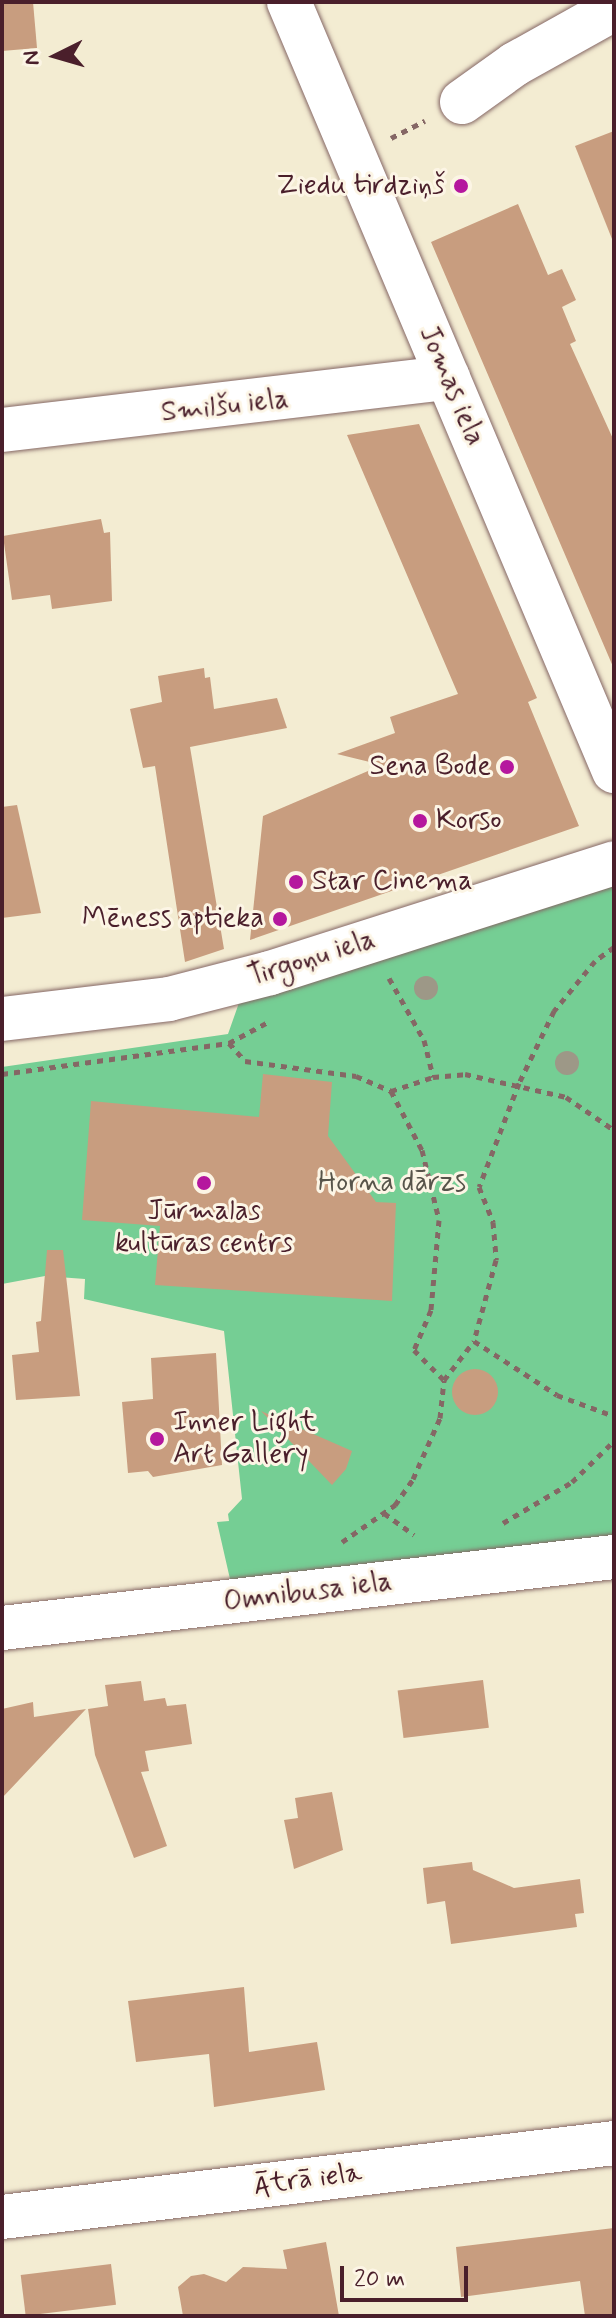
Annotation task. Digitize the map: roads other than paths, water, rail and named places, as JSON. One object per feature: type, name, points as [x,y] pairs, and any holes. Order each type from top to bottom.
[{"type":"street","name":"Jomas iela","points":[[289,2],[614,771]]},
{"type":"street","points":[[462,102],[515,64],[614,9]]},
{"type":"street","name":"Smilšu iela","points":[[2,430],[316,397],[448,378]]},
{"type":"street","name":"Tirgoņu iela","points":[[2,1019],[169,999],[258,977],[614,863]]},
{"type":"street","name":"Omnibusa iela","points":[[2,1628],[614,1557]]},
{"type":"street","name":"Ātrā iela","points":[[2,2217],[614,2143]]},
{"type":"place","name":"Ziedu tirdziņš","points":[[461,186]]},
{"type":"place","name":"Sena Bode","points":[[507,767]]},
{"type":"place","name":"Korso","points":[[420,821]]},
{"type":"place","name":"Star Cinema","points":[[296,882]]},
{"type":"place","name":"Mēness aptieka","points":[[280,919]]},
{"type":"place","name":"Jūrmalas kultūras centrs","points":[[204,1183]]},
{"type":"place","name":"Inner Light Art Gallery","points":[[157,1439]]},
{"type":"park label","name":"Horna dārzs","points":[[392,1183]]}]
